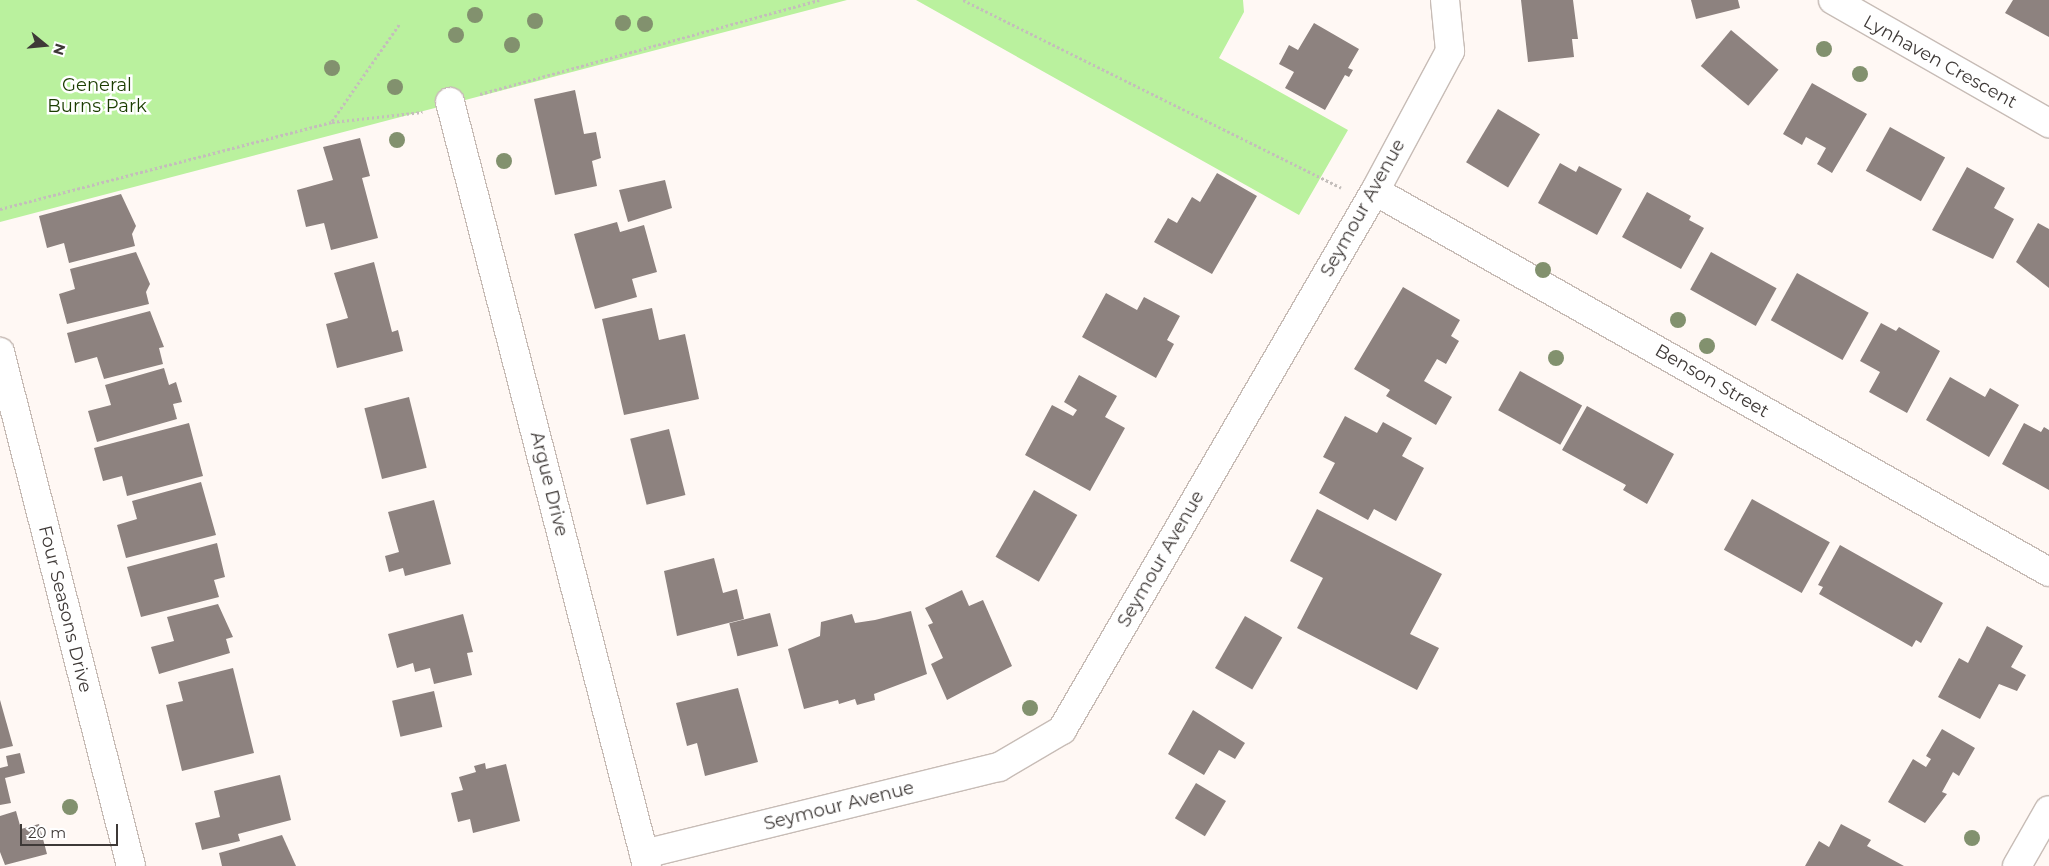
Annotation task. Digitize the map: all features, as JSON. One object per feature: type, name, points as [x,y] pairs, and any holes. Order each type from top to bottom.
[{"type":"street","name":"Seymour Avenue","points":[[646,860],[999,766],[1062,730],[1375,191],[1450,51],[1446,0]]},
{"type":"street","name":"Lynhaven Crescent","points":[[1833,0],[2049,123]]},
{"type":"street","name":"Argue Drive","points":[[450,102],[646,860]]},
{"type":"street","name":"Benson Street","points":[[1375,191],[2049,572]]},
{"type":"street","name":"Four Seasons Drive","points":[[0,352],[131,866]]},
{"type":"street","points":[[2017,866],[2049,810]]},
{"type":"path","points":[[0,209],[332,122],[418,113],[450,102],[819,0]]},
{"type":"path","points":[[963,0],[1341,189],[1375,191]]},
{"type":"path","points":[[332,122],[400,23]]},
{"type":"green space","name":"General Burns Park","points":[[0,0],[847,0],[0,222]]},
{"type":"green space","points":[[916,0],[1243,0],[1244,12],[1219,58],[1348,130],[1299,215]]},
{"type":"building","points":[[1521,0],[1573,0],[1578,39],[1572,39],[1574,57],[1528,62]]},
{"type":"building","points":[[1691,0],[1738,0],[1740,8],[1696,19]]},
{"type":"building","points":[[2013,0],[2049,0],[2049,37],[2005,13]]},
{"type":"building","points":[[1314,23],[1359,49],[1348,68],[1353,70],[1349,77],[1345,75],[1325,110],[1285,88],[1294,72],[1279,64],[1289,45],[1298,50]]},
{"type":"building","points":[[1731,30],[1778,70],[1748,106],[1701,66]]},
{"type":"building","points":[[1812,83],[1867,114],[1832,173],[1817,164],[1826,148],[1806,137],[1802,145],[1783,134]]},
{"type":"building","points":[[575,90],[584,134],[596,132],[601,158],[592,161],[597,186],[555,195],[534,99]]},
{"type":"building","points":[[1498,109],[1540,134],[1508,187],[1466,162]]},
{"type":"building","points":[[1890,127],[1945,158],[1921,201],[1866,171]]},
{"type":"building","points":[[360,138],[370,176],[362,178],[378,238],[331,250],[324,223],[306,227],[297,190],[333,180],[323,147]]},
{"type":"building","points":[[1560,163],[1576,172],[1579,166],[1622,189],[1597,235],[1538,203]]},
{"type":"building","points":[[1967,167],[2005,188],[1994,208],[2014,219],[1993,259],[1932,230]]},
{"type":"building","points":[[1217,173],[1257,196],[1212,274],[1154,242],[1168,218],[1177,223],[1192,197],[1200,202]]},
{"type":"building","points":[[665,180],[672,208],[628,222],[619,190]]},
{"type":"building","points":[[1647,192],[1691,216],[1689,220],[1704,228],[1681,269],[1622,237]]},
{"type":"building","points":[[121,194],[136,226],[132,234],[135,246],[69,263],[64,243],[47,248],[39,216]]},
{"type":"building","points":[[617,222],[620,232],[644,225],[657,272],[632,279],[637,297],[595,309],[574,234]]},
{"type":"building","points":[[2038,223],[2049,229],[2049,288],[2016,262]]},
{"type":"building","points":[[136,252],[150,284],[146,292],[149,304],[67,324],[59,294],[75,289],[70,269]]},
{"type":"building","points":[[1711,252],[1777,288],[1756,326],[1690,290]]},
{"type":"building","points":[[374,262],[392,332],[398,330],[403,351],[337,368],[326,324],[348,318],[334,273]]},
{"type":"building","points":[[1797,273],[1869,313],[1843,360],[1771,320]]},
{"type":"building","points":[[1403,287],[1460,320],[1451,336],[1459,341],[1446,364],[1437,359],[1424,381],[1452,397],[1436,425],[1386,396],[1390,390],[1354,369]]},
{"type":"building","points":[[1106,293],[1137,310],[1144,297],[1180,316],[1167,340],[1174,344],[1156,378],[1082,337]]},
{"type":"building","points":[[652,308],[659,340],[685,334],[699,399],[624,415],[602,319]]},
{"type":"building","points":[[150,311],[164,347],[159,348],[163,364],[104,379],[97,357],[75,363],[67,333]]},
{"type":"building","points":[[1881,323],[1896,331],[1899,327],[1940,351],[1907,413],[1869,392],[1880,372],[1860,361]]},
{"type":"building","points":[[164,368],[169,385],[176,382],[182,402],[173,404],[177,419],[97,442],[88,411],[111,405],[105,385]]},
{"type":"building","points":[[1520,371],[1582,405],[1560,445],[1498,410]]},
{"type":"building","points":[[1079,375],[1117,396],[1105,417],[1125,428],[1090,491],[1025,455],[1052,405],[1073,416],[1077,410],[1064,402]]},
{"type":"building","points":[[1950,377],[1985,397],[1990,388],[2019,405],[1989,457],[1926,420]]},
{"type":"building","points":[[409,397],[427,468],[382,479],[364,408]]},
{"type":"building","points":[[1587,406],[1674,454],[1647,504],[1623,490],[1626,485],[1562,450]]},
{"type":"building","points":[[1345,416],[1377,433],[1383,422],[1412,438],[1402,456],[1424,468],[1396,521],[1374,509],[1368,520],[1319,493],[1335,463],[1323,457]]},
{"type":"building","points":[[189,423],[203,476],[127,496],[122,476],[103,481],[94,448]]},
{"type":"building","points":[[2024,423],[2041,432],[2044,427],[2049,430],[2049,490],[2002,464]]},
{"type":"building","points":[[669,429],[685,495],[647,505],[630,439]]},
{"type":"building","points":[[201,482],[216,535],[126,558],[117,525],[137,519],[132,501]]},
{"type":"building","points":[[1034,490],[1077,515],[1039,582],[996,557]]},
{"type":"building","points":[[1752,499],[1830,542],[1802,593],[1724,550]]},
{"type":"building","points":[[434,500],[451,564],[405,576],[403,568],[389,572],[385,556],[399,552],[388,512]]},
{"type":"building","points":[[1317,509],[1442,574],[1410,634],[1439,648],[1417,690],[1297,628],[1323,578],[1290,561]]},
{"type":"building","points":[[217,543],[225,577],[214,580],[219,597],[141,617],[127,567]]},
{"type":"building","points":[[1840,545],[1943,603],[1921,643],[1916,640],[1912,647],[1819,594],[1823,587],[1818,585]]},
{"type":"building","points":[[714,558],[723,593],[737,589],[744,619],[677,636],[664,571]]},
{"type":"building","points":[[962,590],[969,606],[983,600],[1012,666],[947,700],[931,664],[943,658],[928,625],[933,623],[925,608]]},
{"type":"building","points":[[218,604],[233,637],[226,639],[230,653],[159,674],[151,647],[174,641],[167,617]]},
{"type":"building","points":[[911,611],[927,674],[874,694],[875,700],[857,705],[855,699],[839,704],[838,700],[804,709],[788,649],[820,636],[821,622],[852,614],[855,623]]},
{"type":"building","points":[[770,613],[778,646],[737,656],[729,623]]},
{"type":"building","points":[[463,614],[473,652],[467,653],[472,675],[434,684],[430,668],[415,672],[413,663],[397,668],[388,634]]},
{"type":"building","points":[[1245,616],[1282,638],[1252,689],[1215,668]]},
{"type":"building","points":[[1987,626],[2023,646],[2011,667],[2026,675],[2017,691],[1999,684],[1980,719],[1938,697],[1959,658],[1968,663]]},
{"type":"building","points":[[233,668],[254,753],[182,771],[166,705],[183,701],[178,682]]},
{"type":"building","points":[[738,688],[758,762],[705,776],[697,743],[687,746],[676,703]]},
{"type":"building","points":[[434,691],[442,727],[400,737],[392,701]]},
{"type":"building","points":[[0,700],[13,746],[0,749]]},
{"type":"building","points":[[1193,710],[1245,743],[1235,759],[1219,750],[1204,775],[1168,754]]},
{"type":"building","points":[[1942,729],[1975,748],[1959,776],[1953,772],[1942,792],[1947,794],[1925,823],[1888,802],[1913,759],[1926,767],[1931,759],[1926,756]]},
{"type":"building","points":[[20,753],[25,773],[5,778],[11,803],[0,805],[0,768],[8,766],[6,756]]},
{"type":"building","points":[[485,763],[486,769],[506,764],[520,821],[473,833],[470,819],[458,822],[451,793],[463,790],[459,777],[476,772],[474,766]]},
{"type":"building","points":[[280,775],[291,820],[238,834],[240,841],[202,850],[195,823],[220,817],[214,791]]},
{"type":"building","points":[[1196,783],[1226,801],[1205,836],[1175,818]]},
{"type":"building","points":[[16,811],[21,829],[39,824],[47,854],[5,865],[0,852],[0,816]]},
{"type":"building","points":[[1841,824],[1871,840],[1867,846],[1904,866],[1805,866],[1819,841],[1829,847]]},
{"type":"building","points":[[282,835],[296,866],[222,866],[219,853]]}]
